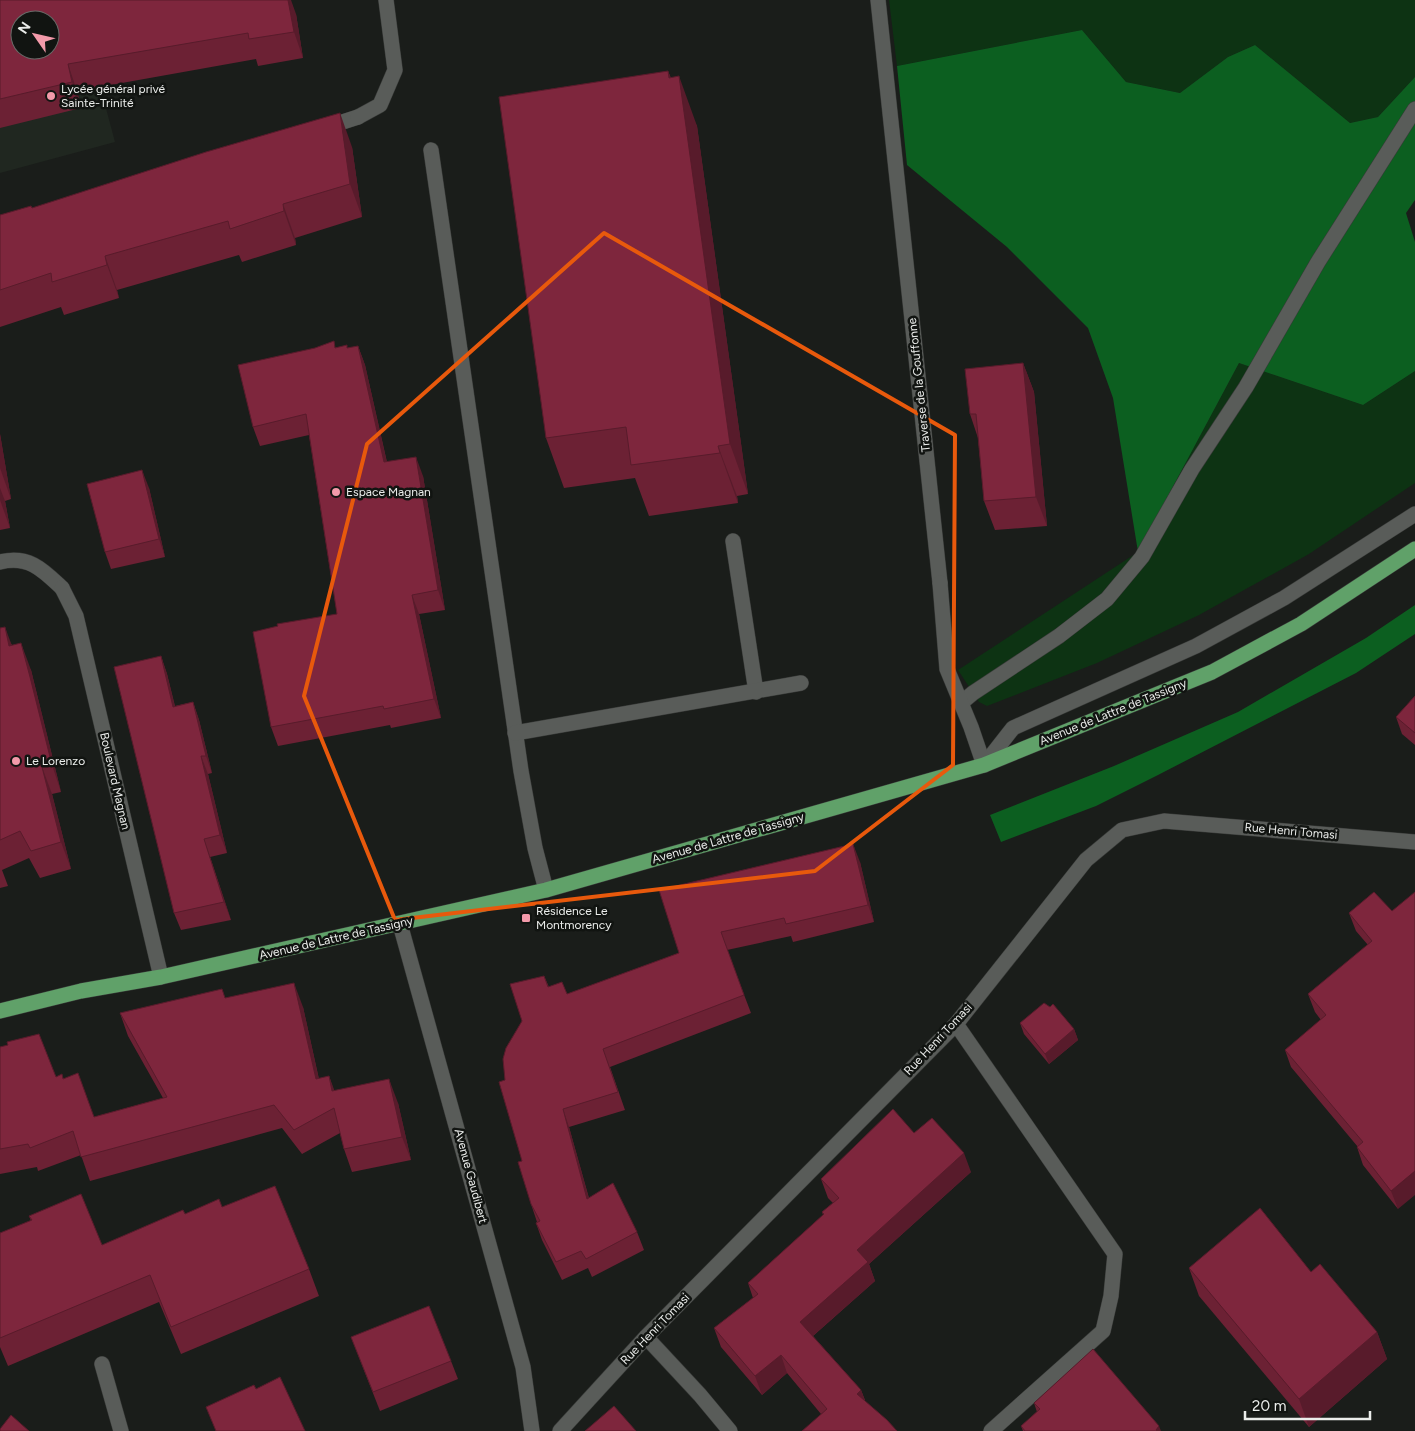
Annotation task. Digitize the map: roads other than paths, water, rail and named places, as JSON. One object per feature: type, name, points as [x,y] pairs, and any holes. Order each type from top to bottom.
[{"type":"main road","name":"Avenue de Lattre de Tassigny","points":[[0,1011],[80,991],[161,977],[546,890],[984,765],[1212,672],[1301,624],[1415,549]]},
{"type":"street","points":[[311,132],[358,117],[380,105],[395,70],[386,0]]},
{"type":"street","name":"Traverse de la Gouffonne","points":[[878,0],[940,583],[947,669],[984,765]]},
{"type":"street","points":[[961,703],[1059,636],[1107,599],[1142,557],[1192,469],[1246,387],[1318,262],[1415,109]]},
{"type":"street","points":[[431,150],[515,733],[535,848],[546,890]]},
{"type":"street","points":[[984,765],[1012,728],[1196,646],[1284,598],[1415,514]]},
{"type":"street","points":[[733,541],[756,692]]},
{"type":"street","name":"Boulevard Magnan","points":[[0,562],[10,560],[28,562],[41,568],[62,588],[76,616],[161,977]]},
{"type":"street","points":[[515,733],[801,683]]},
{"type":"street","name":"Rue Henri Tomasi","points":[[560,1431],[646,1337],[956,1024],[1086,860],[1122,830],[1164,821],[1415,842]]},
{"type":"street","name":"Avenue Gaudibert","points":[[400,924],[523,1368],[532,1431]]},
{"type":"street","points":[[956,1024],[1115,1254],[1111,1296],[1103,1331],[991,1431]]},
{"type":"street","points":[[646,1337],[700,1395],[730,1431]]},
{"type":"street","points":[[102,1364],[120,1431]]},
{"type":"place","name":"Lycée général privé Sainte-Trinité","points":[[51,96]]},
{"type":"place","name":"Espace Magnan","points":[[336,492]]},
{"type":"place","name":"Le Lorenzo","points":[[16,761]]},
{"type":"place","name":"Résidence Le Montmorency","points":[[526,918]]}]
